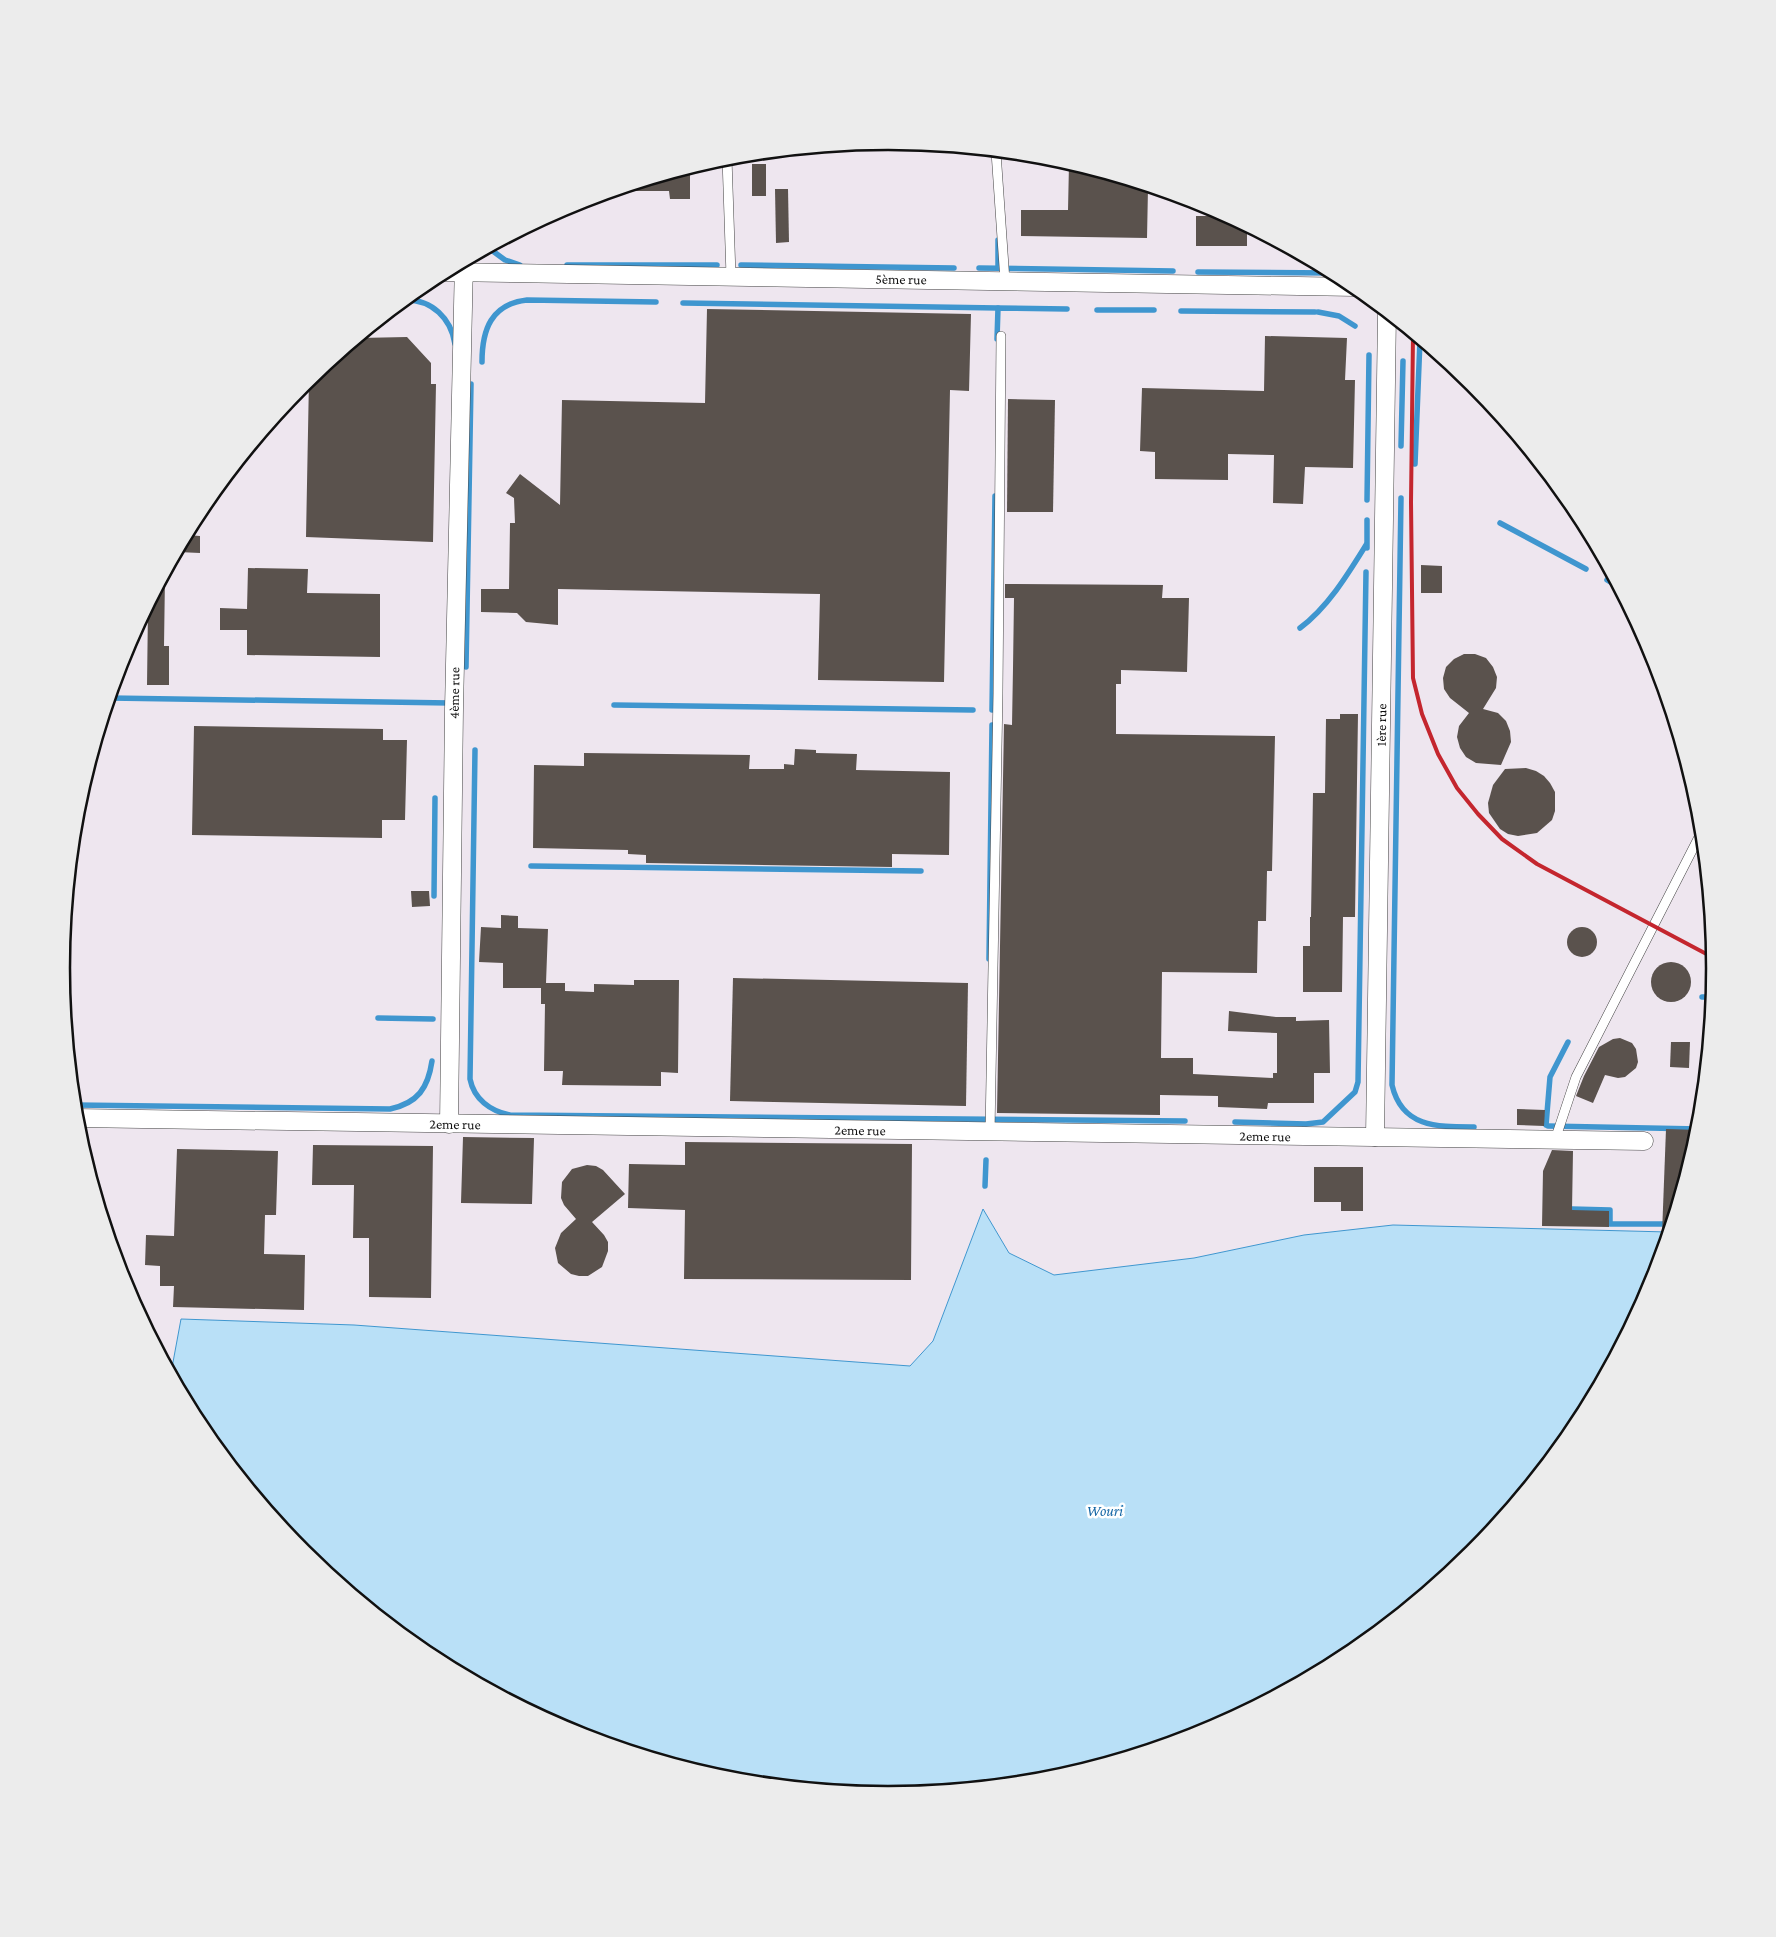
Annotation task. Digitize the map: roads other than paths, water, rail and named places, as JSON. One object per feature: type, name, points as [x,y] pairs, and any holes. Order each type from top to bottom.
[{"type":"street","name":"5ème rue","points":[[468,267],[731,276],[1340,287]]},
{"type":"street","name":"4ème rue","points":[[449,1124],[454,708],[464,269]]},
{"type":"street","name":"1ère rue","points":[[1376,1138],[1387,321]]},
{"type":"street","name":"2eme rue","points":[[84,1118],[1644,1141]]},
{"type":"lane","points":[[996,157],[1005,281]]},
{"type":"lane","points":[[727,166],[731,276]]},
{"type":"lane","points":[[990,1132],[1001,336]]},
{"type":"lane","points":[[1555,1140],[1576,1077],[1696,843]]},
{"type":"water","name":"Wouri","points":[[983,1209],[1009,1253],[1054,1275],[1194,1258],[1304,1235],[1393,1225],[1663,1232],[1644,1282],[1622,1330],[1596,1378],[1568,1423],[1503,1508],[1427,1584],[1386,1617],[1342,1649],[1297,1677],[1250,1702],[1201,1724],[1151,1743],[1100,1759],[1048,1771],[995,1780],[941,1785],[835,1785],[781,1780],[728,1771],[676,1759],[625,1743],[575,1724],[526,1702],[479,1677],[434,1649],[390,1617],[349,1584],[310,1547],[273,1508],[239,1466],[208,1423],[173,1364],[181,1319],[354,1325],[910,1366],[933,1341]]},
{"type":"waterway","points":[[998,240],[998,268]]},
{"type":"waterway","points":[[494,252],[505,260],[520,265]]},
{"type":"waterway","points":[[567,265],[717,265]]},
{"type":"waterway","points":[[741,265],[954,268]]},
{"type":"waterway","points":[[979,268],[1173,271]]},
{"type":"waterway","points":[[1198,272],[1318,273]]},
{"type":"waterway","points":[[482,362],[484,339],[491,320],[497,313],[515,302],[527,300],[656,302]]},
{"type":"waterway","points":[[416,301],[424,303],[439,312],[449,326],[455,344]]},
{"type":"waterway","points":[[683,303],[998,308]]},
{"type":"waterway","points":[[997,339],[998,308],[1067,309]]},
{"type":"waterway","points":[[1097,310],[1154,310]]},
{"type":"waterway","points":[[1181,311],[1315,312]]},
{"type":"waterway","points":[[1318,312],[1339,316],[1355,326]]},
{"type":"waterway","points":[[1415,464],[1420,347]]},
{"type":"waterway","points":[[1367,500],[1369,355]]},
{"type":"waterway","points":[[1401,446],[1403,361]]},
{"type":"waterway","points":[[466,667],[471,384]]},
{"type":"waterway","points":[[992,710],[995,496]]},
{"type":"waterway","points":[[1401,498],[1392,1085],[1397,1099],[1404,1110],[1413,1117],[1435,1125],[1474,1127]]},
{"type":"waterway","points":[[1367,520],[1367,548]]},
{"type":"waterway","points":[[1500,523],[1586,569]]},
{"type":"waterway","points":[[1300,628],[1328,600],[1366,545]]},
{"type":"waterway","points":[[1235,1122],[1306,1124],[1323,1122],[1355,1092],[1358,1082],[1366,572]]},
{"type":"waterway","points":[[116,698],[450,703],[450,701]]},
{"type":"waterway","points":[[614,705],[973,710]]},
{"type":"waterway","points":[[989,959],[992,725]]},
{"type":"waterway","points":[[475,750],[470,1079],[479,1098],[490,1107],[510,1115],[1185,1121]]},
{"type":"waterway","points":[[434,896],[435,798]]},
{"type":"waterway","points":[[531,866],[921,871]]},
{"type":"waterway","points":[[378,1018],[433,1019]]},
{"type":"waterway","points":[[1546,1125],[1550,1077],[1568,1042]]},
{"type":"waterway","points":[[82,1105],[390,1109],[408,1103],[420,1093],[428,1079],[432,1061]]},
{"type":"waterway","points":[[1548,1126],[1690,1129]]},
{"type":"waterway","points":[[985,1186],[986,1160]]},
{"type":"waterway","points":[[1572,1209],[1610,1210],[1610,1224],[1665,1224]]},
{"type":"railway","points":[[1413,342],[1411,502],[1413,678],[1422,714],[1438,754],[1457,788],[1502,839],[1537,864],[1705,953]]}]
